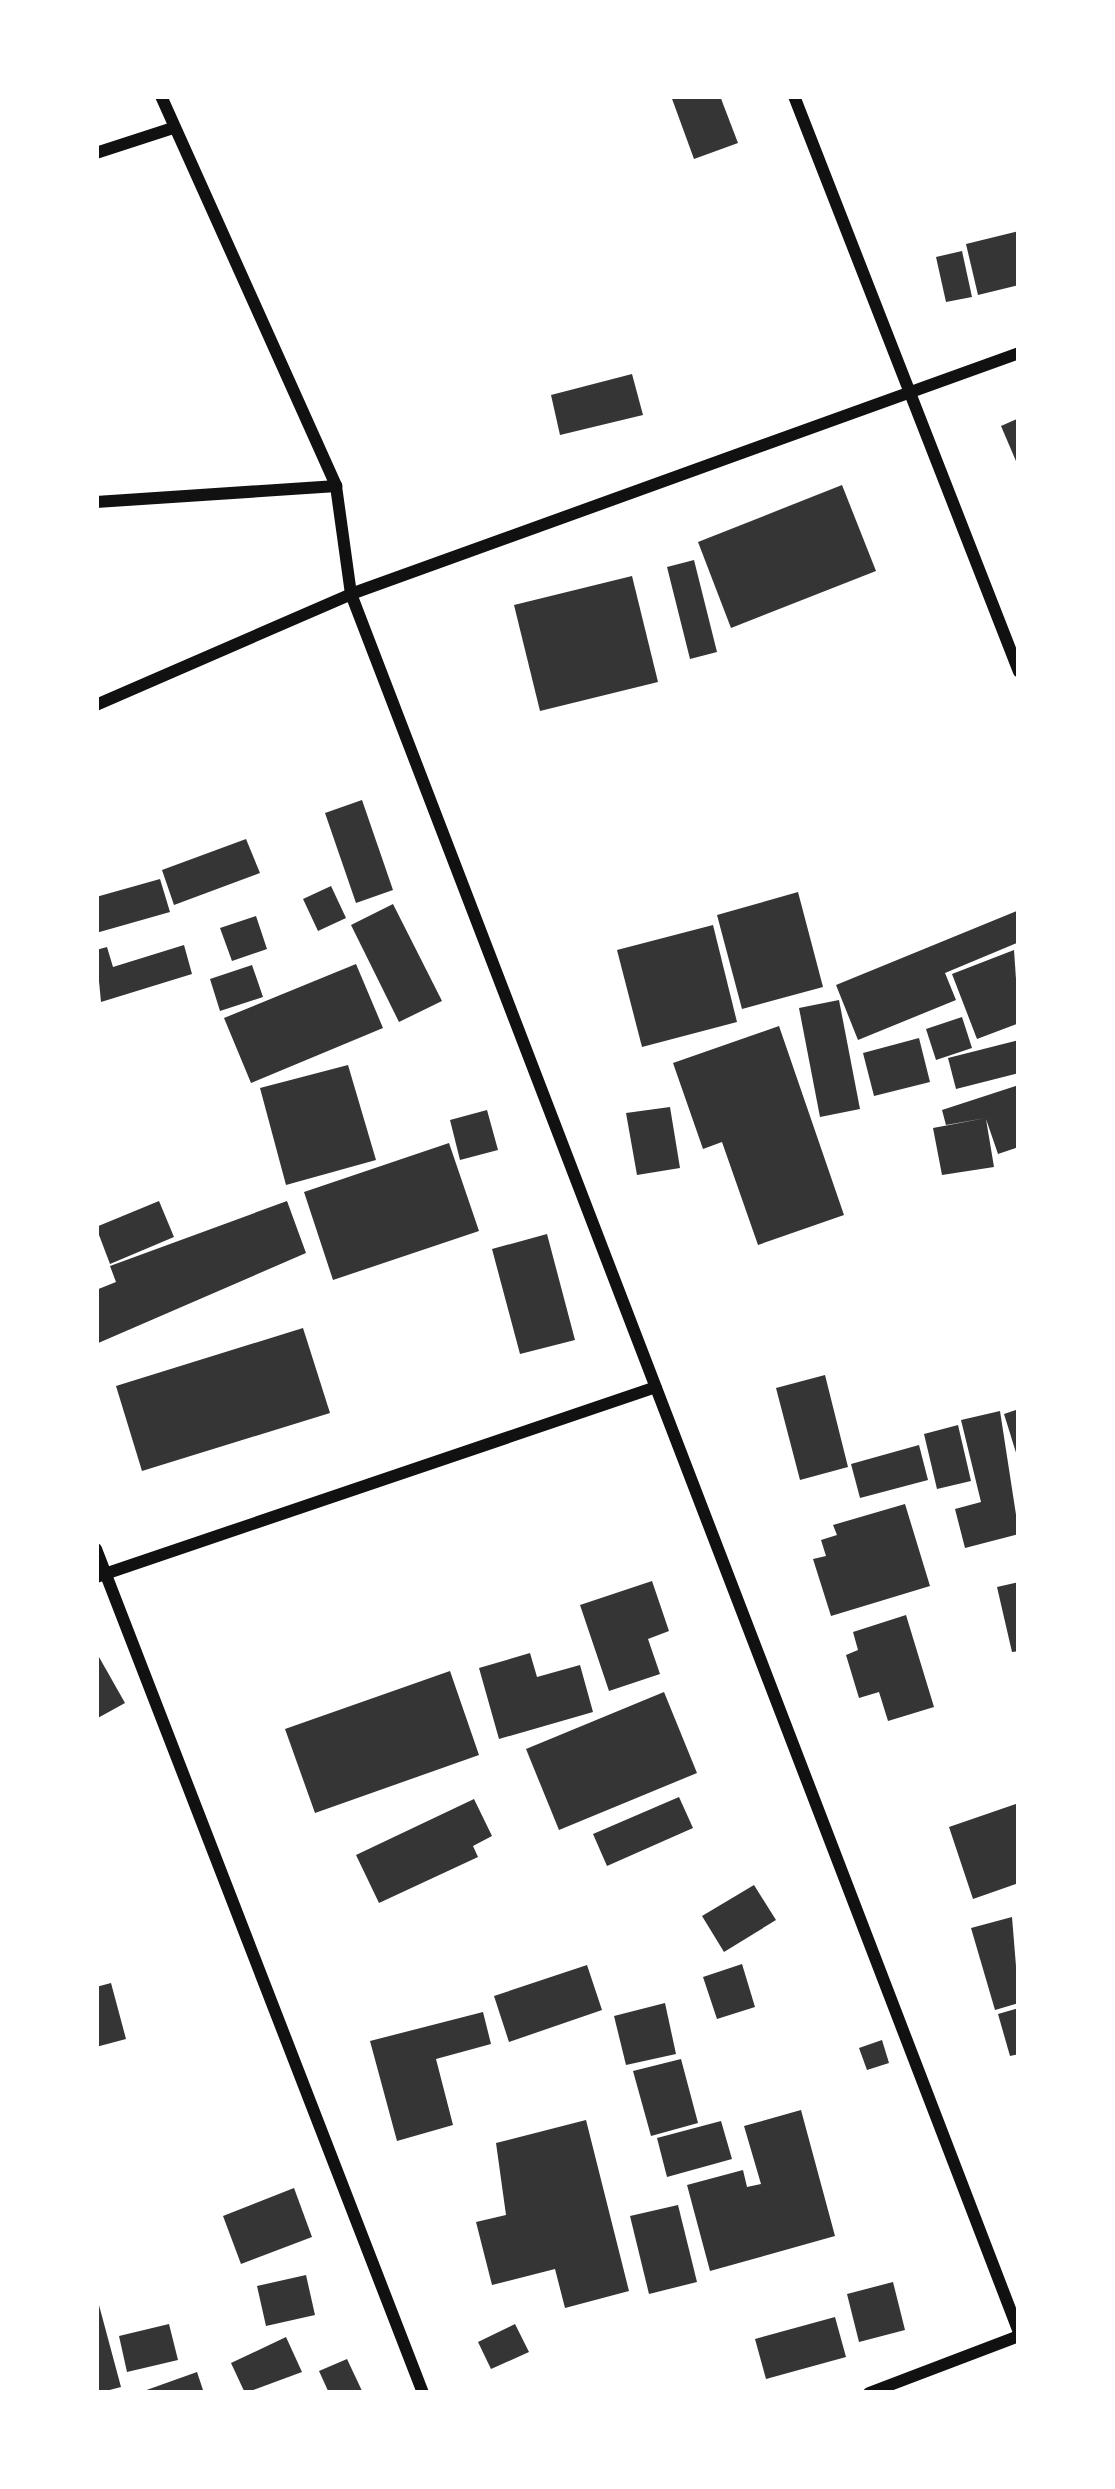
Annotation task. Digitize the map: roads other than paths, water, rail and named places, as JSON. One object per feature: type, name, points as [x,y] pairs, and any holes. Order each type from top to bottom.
[{"type":"street","points":[[161,96],[336,487],[350,594],[1019,2334],[869,2393]]},
{"type":"street","points":[[794,96],[1019,672]]},
{"type":"street","points":[[96,153],[173,128]]},
{"type":"street","points":[[96,705],[350,594],[1019,353]]},
{"type":"street","points":[[96,502],[336,487]]},
{"type":"street","points":[[101,1575],[656,1387]]},
{"type":"street","points":[[96,1549],[101,1575],[424,2393]]}]
